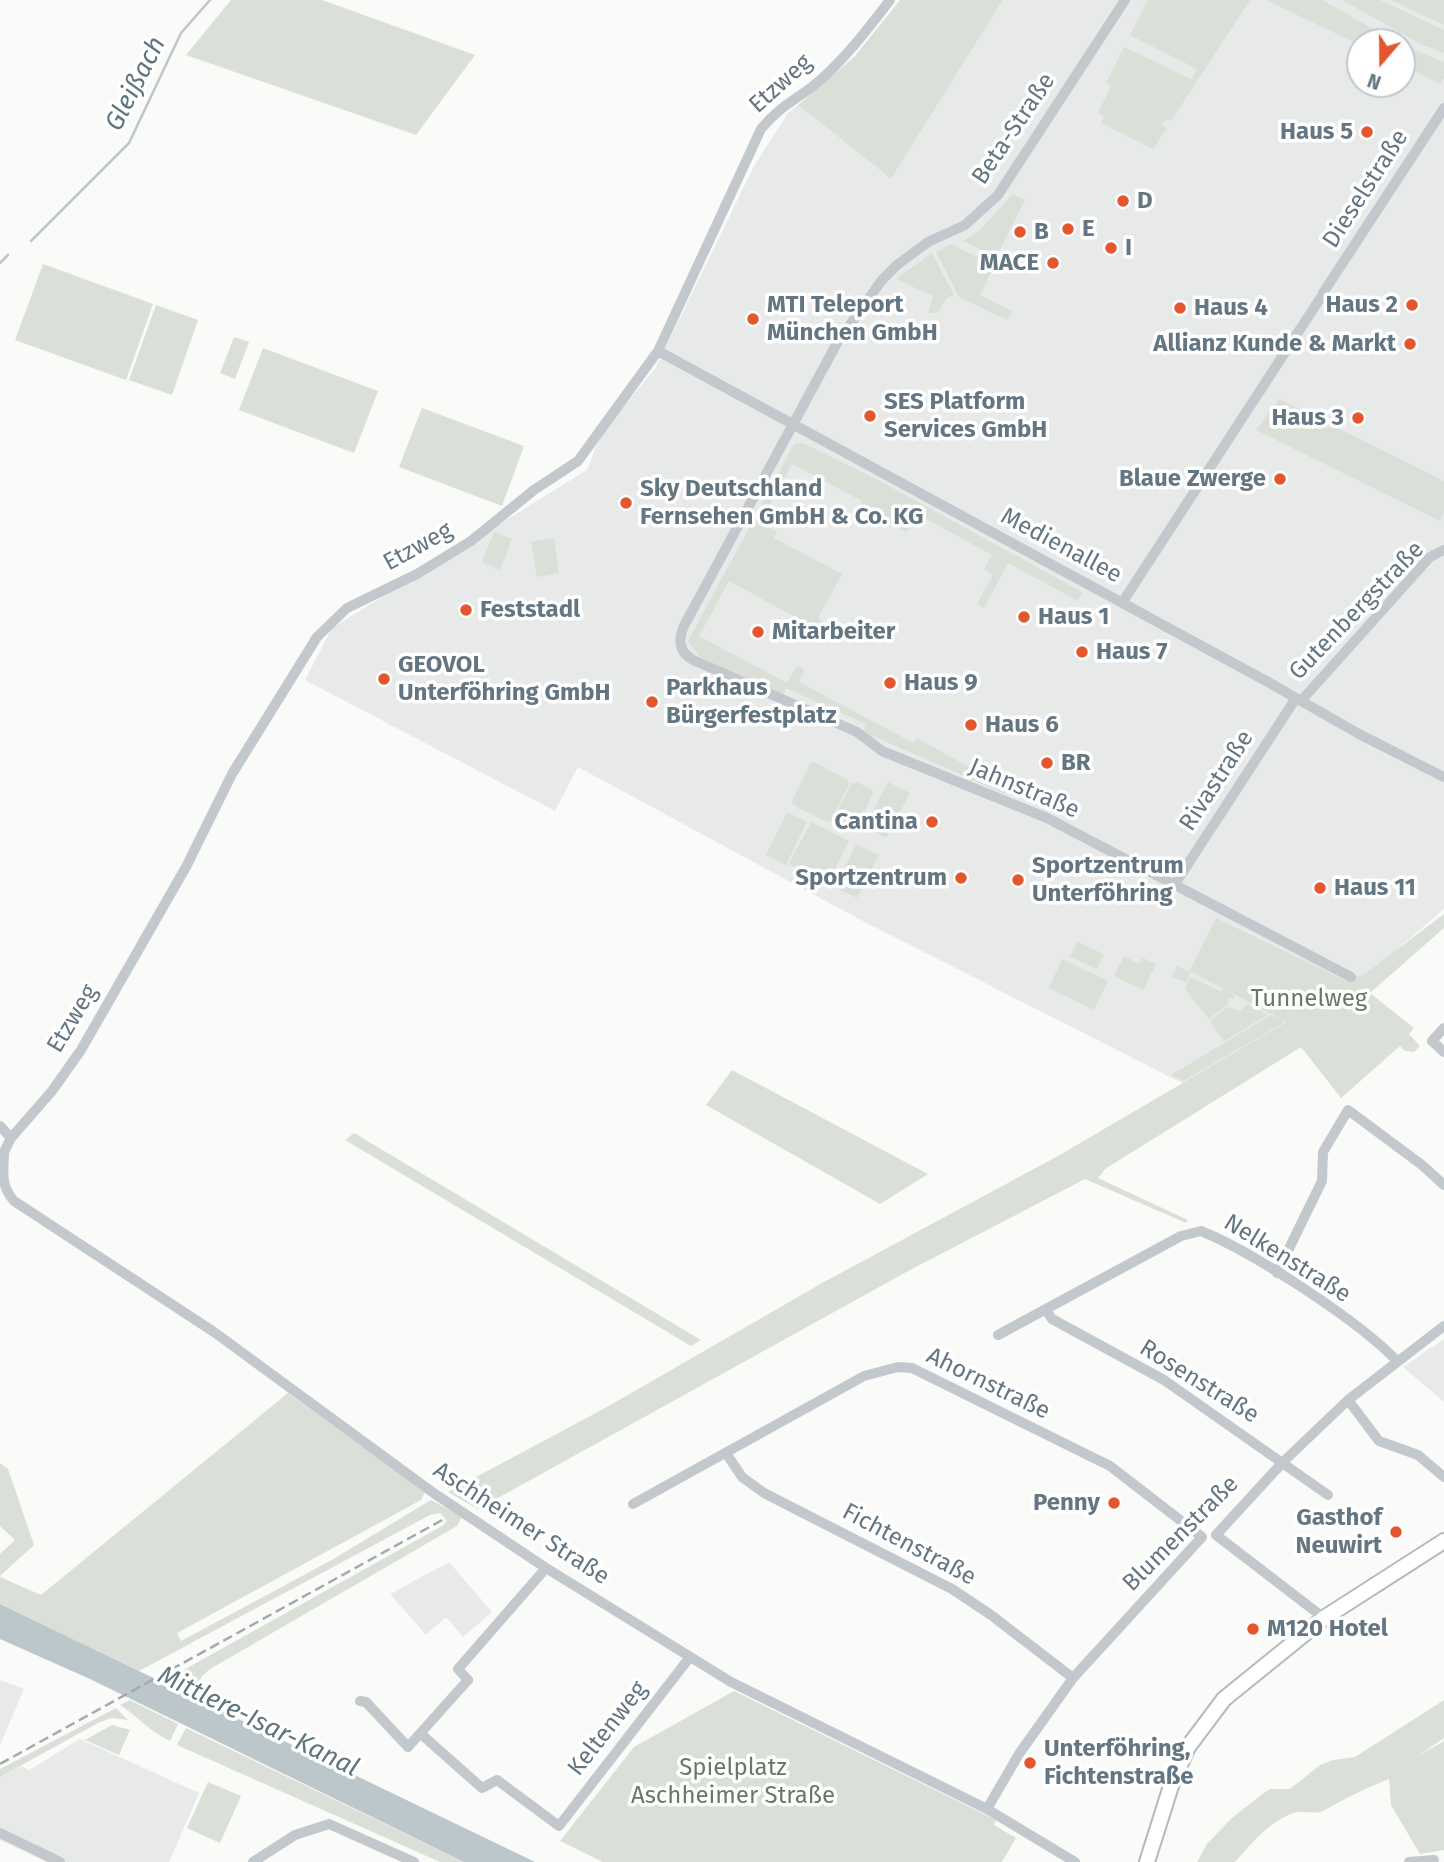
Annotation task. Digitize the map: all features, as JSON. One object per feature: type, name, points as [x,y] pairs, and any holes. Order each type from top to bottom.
[{"type":"main road","points":[[1147,1862],[1171,1786],[1188,1746],[1224,1699],[1324,1618],[1444,1541]]},
{"type":"street","name":"Etzweg","points":[[2,1157],[11,1138],[52,1091],[80,1050],[186,867],[232,774],[317,637],[347,608],[417,574],[471,541],[534,490],[578,461],[658,351],[761,129],[776,111],[812,87],[829,70],[890,0]]},
{"type":"street","name":"Beta-Straße","points":[[681,647],[680,638],[685,624],[837,343],[882,280],[910,253],[965,225],[998,195],[1125,0]]},
{"type":"street","name":"Dieselstraße","points":[[1122,603],[1444,108]]},
{"type":"street","name":"Medienallee","points":[[658,351],[1444,778]]},
{"type":"street","name":"Gutenbergstraße","points":[[1298,699],[1430,557],[1444,550]]},
{"type":"street","name":"Jahnstraße","points":[[681,647],[693,660],[857,732],[882,751],[1047,818],[1173,887],[1351,977]]},
{"type":"street","name":"Rivastraße","points":[[1173,887],[1298,699]]},
{"type":"street","points":[[1444,1028],[1432,1041],[1444,1052]]},
{"type":"street","points":[[1277,1273],[1322,1181],[1323,1152],[1348,1110],[1422,1165],[1444,1185]]},
{"type":"street","points":[[0,1126],[11,1138]]},
{"type":"street","points":[[2,1157],[2,1180],[14,1201]]},
{"type":"street","name":"Aschheimer Straße","points":[[0,1195],[14,1201],[223,1338],[373,1449],[546,1568],[690,1657],[801,1718],[987,1809],[1075,1862]]},
{"type":"street","name":"Nelkenstraße","points":[[999,1335],[1191,1231],[1210,1235],[1277,1273],[1341,1316],[1397,1361]]},
{"type":"street","name":"Rosenstraße","points":[[1046,1310],[1052,1319],[1164,1380],[1328,1495]]},
{"type":"street","name":"Blumenstraße","points":[[987,1809],[1020,1754],[1073,1678],[1202,1537],[1216,1535],[1283,1462],[1348,1400],[1444,1326]]},
{"type":"street","name":"Ahornstraße","points":[[633,1504],[864,1376],[885,1370],[912,1368],[1110,1466],[1202,1537]]},
{"type":"street","points":[[1348,1400],[1379,1441],[1418,1455],[1444,1477]]},
{"type":"street","name":"Fichtenstraße","points":[[726,1453],[742,1477],[764,1493],[952,1589],[991,1615],[1073,1678]]},
{"type":"street","points":[[1216,1535],[1320,1611],[1324,1618]]},
{"type":"street","points":[[359,1701],[366,1702],[408,1747],[468,1680],[458,1668],[469,1653],[546,1568]]},
{"type":"street","name":"Keltenweg","points":[[421,1734],[482,1788],[497,1780],[559,1826],[690,1657]]},
{"type":"street","points":[[253,1862],[295,1835],[328,1824],[414,1862]]},
{"type":"street","points":[[0,1833],[60,1862]]},
{"type":"street","points":[[1409,1862],[1436,1860]]},
{"type":"shaded area","points":[[1003,0],[1444,0],[1444,909],[1362,980],[1184,1084],[857,918],[578,767],[555,811],[305,680],[332,628],[587,470],[598,442],[613,419],[655,369],[754,166],[788,113],[798,105],[891,179]]},
{"type":"shaded area","points":[[1444,1339],[1444,1402],[1403,1367]]},
{"type":"shaded area","points":[[449,1562],[492,1612],[463,1637],[446,1617],[426,1635],[390,1594]]},
{"type":"shaded area","points":[[0,1604],[535,1862],[464,1862],[90,1679],[0,1639]]},
{"type":"shaded area","points":[[0,1680],[24,1689],[0,1745]]},
{"type":"shaded area","points":[[80,1739],[199,1793],[169,1862],[46,1862],[0,1840],[0,1777],[21,1766],[29,1770]]},
{"type":"green space","points":[[231,0],[322,0],[475,55],[416,135],[186,55]]},
{"type":"green space","points":[[900,0],[1003,0],[891,179],[798,105],[855,56]]},
{"type":"green space","points":[[1148,0],[1250,0],[1171,121],[1165,119],[1162,125],[1167,128],[1153,149],[1101,123],[1104,116],[1098,113],[1111,86],[1106,83],[1124,47],[1191,79],[1197,69],[1130,35]]},
{"type":"green space","points":[[1266,0],[1322,0],[1371,28],[1346,28],[1346,38]]},
{"type":"green space","points":[[1342,0],[1380,0],[1444,30],[1444,53],[1416,41],[1416,28],[1392,28]]},
{"type":"green space","points":[[1390,0],[1444,0],[1444,25]]},
{"type":"green space","points":[[1416,51],[1444,62],[1444,78],[1440,84],[1416,72]]},
{"type":"green space","points":[[1013,194],[1025,200],[996,257],[963,241],[981,229]]},
{"type":"green space","points":[[951,244],[994,266],[980,295],[1012,311],[1007,320],[959,297],[936,252]]},
{"type":"green space","points":[[932,253],[954,295],[946,298],[938,313],[928,313],[933,296],[896,279]]},
{"type":"green space","points":[[43,264],[153,304],[126,380],[15,340]]},
{"type":"green space","points":[[156,305],[198,320],[172,395],[129,380]]},
{"type":"green space","points":[[234,337],[249,342],[235,379],[220,373]]},
{"type":"green space","points":[[263,348],[378,391],[354,453],[239,410]]},
{"type":"green space","points":[[1279,399],[1444,481],[1444,513],[1440,521],[1256,430]]},
{"type":"green space","points":[[422,408],[524,446],[502,506],[399,467]]},
{"type":"green space","points":[[803,443],[878,480],[1082,592],[1078,601],[1008,563],[984,608],[977,604],[993,575],[984,569],[992,555],[917,514],[907,532],[859,507],[862,501],[792,464],[765,513],[759,510],[794,444]]},
{"type":"green space","points":[[754,519],[777,532],[774,538],[842,574],[818,618],[823,622],[819,630],[729,581],[699,636],[787,683],[797,666],[804,670],[799,682],[913,743],[917,738],[988,778],[991,775],[1010,786],[1005,794],[864,732],[866,724],[786,688],[783,697],[706,664],[688,641]]},
{"type":"green space","points":[[494,532],[512,539],[500,570],[482,562]]},
{"type":"green space","points":[[554,538],[559,573],[537,577],[531,542]]},
{"type":"green space","points":[[814,762],[848,780],[849,784],[831,821],[827,822],[793,805],[792,801],[810,764]]},
{"type":"green space","points":[[857,782],[872,790],[873,794],[855,830],[850,831],[833,820],[852,783]]},
{"type":"green space","points":[[888,782],[910,793],[886,838],[865,827]]},
{"type":"green space","points":[[787,812],[807,822],[786,865],[766,855]]},
{"type":"green space","points":[[811,822],[849,841],[827,884],[789,864]]},
{"type":"green space","points":[[856,844],[879,855],[857,898],[835,887]]},
{"type":"green space","name":"Tunnelweg","points":[[1444,914],[1444,928],[1370,993],[1414,1028],[1409,1034],[1420,1046],[1414,1052],[1405,1051],[1400,1046],[1341,1098],[1301,1047],[1105,1169],[1098,1178],[1188,1220],[1186,1223],[1085,1179],[910,1270],[478,1509],[448,1492],[607,1407],[824,1282],[1058,1156],[1287,1022],[1226,990],[1235,996],[1233,999],[1229,998],[1228,1004],[1209,1019],[1185,989],[1190,977],[1220,991],[1224,989],[1191,972],[1186,982],[1172,977],[1177,966],[1189,972],[1216,918],[1344,980],[1365,974]]},
{"type":"green space","points":[[1077,942],[1104,954],[1097,969],[1070,957]]},
{"type":"green space","points":[[1124,956],[1139,964],[1143,958],[1156,964],[1143,990],[1114,976]]},
{"type":"green space","points":[[1062,959],[1108,981],[1094,1010],[1049,988]]},
{"type":"green space","points":[[1247,1004],[1268,1015],[1224,1041],[1210,1021],[1227,1007],[1240,1011]]},
{"type":"green space","points":[[1271,1015],[1285,1022],[1183,1081],[1171,1075]]},
{"type":"green space","points":[[732,1070],[928,1174],[880,1204],[706,1105]]},
{"type":"green space","points":[[354,1133],[701,1340],[691,1346],[345,1140]]},
{"type":"green space","points":[[288,1393],[425,1492],[421,1500],[177,1633],[181,1641],[330,1561],[431,1500],[462,1517],[457,1526],[210,1669],[202,1676],[192,1697],[162,1682],[447,1521],[440,1513],[430,1515],[139,1671],[0,1604],[0,1577],[41,1595]]},
{"type":"green space","points":[[0,1463],[8,1469],[34,1545],[0,1576],[0,1554],[15,1540],[0,1526]]},
{"type":"green space","name":"Spielplatz Aschheimer Straße","points":[[734,1691],[996,1820],[994,1825],[1016,1838],[1002,1862],[603,1862],[560,1841],[634,1747]]},
{"type":"green space","points":[[130,1700],[178,1724],[170,1741],[120,1705]]},
{"type":"green space","points":[[1444,1700],[1444,1738],[1418,1756],[1444,1741],[1444,1850],[1420,1854],[1391,1805],[1389,1779],[1321,1812],[1297,1812],[1284,1817],[1261,1834],[1235,1862],[1197,1862],[1207,1844],[1232,1818],[1270,1789],[1290,1789],[1320,1765],[1355,1757]]},
{"type":"green space","points":[[116,1708],[128,1720],[111,1718],[98,1723],[0,1777],[0,1769]]},
{"type":"green space","points":[[112,1725],[130,1730],[119,1755],[85,1740]]},
{"type":"green space","points":[[186,1728],[464,1862],[440,1862],[177,1745]]},
{"type":"green space","points":[[208,1782],[241,1796],[220,1843],[187,1828]]},
{"type":"waterway","name":"Gleißach","points":[[31,241],[129,143],[181,33],[210,0]]},
{"type":"waterway","name":"Gleißach","points":[[0,263],[8,255]]},
{"type":"railway","points":[[0,1764],[444,1519]]},
{"type":"place","name":"Haus 5","points":[[1367,132]]},
{"type":"place","name":"D","points":[[1123,201]]},
{"type":"place","name":"E","points":[[1068,229]]},
{"type":"place","name":"B","points":[[1020,232]]},
{"type":"place","name":"I","points":[[1111,248]]},
{"type":"place","name":"MACE","points":[[1053,263]]},
{"type":"place","name":"Haus 2","points":[[1412,305]]},
{"type":"place","name":"Haus 4","points":[[1180,308]]},
{"type":"place","name":"MTI Teleport München GmbH","points":[[753,319]]},
{"type":"place","name":"Allianz Kunde & Markt","points":[[1410,344]]},
{"type":"place","name":"SES Platform Services GmbH","points":[[870,416]]},
{"type":"place","name":"Haus 3","points":[[1358,418]]},
{"type":"place","name":"Blaue Zwerge","points":[[1280,479]]},
{"type":"place","name":"Sky Deutschland Fernsehen GmbH & Co. KG","points":[[626,503]]},
{"type":"place","name":"Feststadl","points":[[466,610]]},
{"type":"place","name":"Haus 1","points":[[1024,617]]},
{"type":"place","name":"Mitarbeiter","points":[[758,632]]},
{"type":"place","name":"Haus 7","points":[[1082,652]]},
{"type":"place","name":"GEOVOL Unterföhring GmbH","points":[[384,679]]},
{"type":"place","name":"Haus 9","points":[[890,683]]},
{"type":"place","name":"Parkhaus Bürgerfestplatz","points":[[652,702]]},
{"type":"place","name":"Haus 6","points":[[971,725]]},
{"type":"place","name":"BR","points":[[1047,763]]},
{"type":"place","name":"Cantina","points":[[932,822]]},
{"type":"place","name":"Sportzentrum","points":[[961,878]]},
{"type":"place","name":"Sportzentrum Unterföhring","points":[[1018,880]]},
{"type":"place","name":"Haus 11","points":[[1320,888]]},
{"type":"place","name":"Penny","points":[[1114,1503]]},
{"type":"place","name":"Gasthof Neuwirt","points":[[1396,1532]]},
{"type":"place","name":"M120 Hotel","points":[[1253,1629]]},
{"type":"place","name":"Unterföhring, Fichtenstraße","points":[[1030,1763]]},
{"type":"water label","name":"Mittlere-Isar-Kanal","points":[[258,1722]]}]
